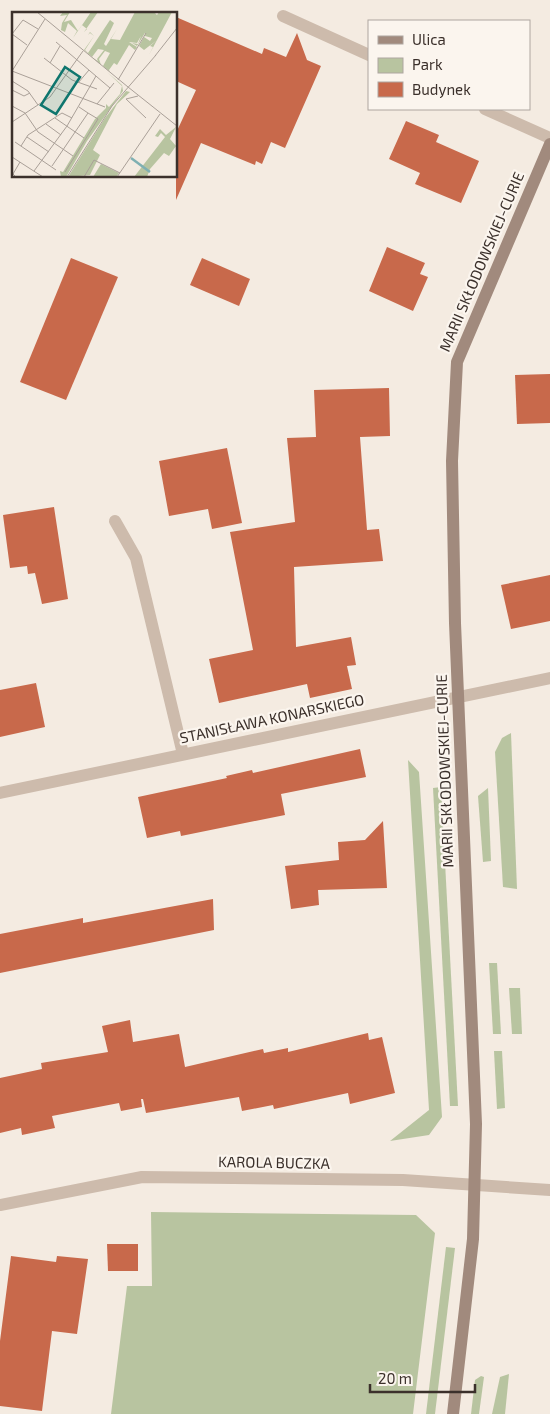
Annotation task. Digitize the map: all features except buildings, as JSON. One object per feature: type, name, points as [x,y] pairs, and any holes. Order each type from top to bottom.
[{"type":"street","points":[[283,16],[368,55]]},
{"type":"street","points":[[488,110],[550,138]]},
{"type":"street","name":"MARII SKŁODOWSKIEJ-CURIE","points":[[452,1414],[473,1239],[476,1124],[457,697],[452,461],[457,362],[550,144]]},
{"type":"street","points":[[115,520],[136,558],[183,754]]},
{"type":"street","name":"STANISŁAWA KONARSKIEGO","points":[[0,793],[550,678]]},
{"type":"street","name":"KAROLA BUCZKA","points":[[0,1205],[142,1177],[403,1180],[550,1190]]},
{"type":"green space","points":[[511,733],[517,889],[503,887],[495,752],[502,738]]},
{"type":"green space","points":[[408,760],[419,772],[442,1117],[429,1135],[390,1141],[429,1110]]},
{"type":"green space","points":[[441,787],[458,1106],[450,1106],[433,788]]},
{"type":"green space","points":[[488,788],[491,861],[483,862],[478,796]]},
{"type":"green space","points":[[489,963],[497,963],[501,1034],[493,1034]]},
{"type":"green space","points":[[509,988],[520,988],[522,1034],[512,1034]]},
{"type":"green space","points":[[494,1051],[502,1051],[505,1108],[497,1109]]},
{"type":"green space","points":[[151,1212],[416,1215],[435,1233],[413,1414],[111,1414],[127,1286],[152,1286]]},
{"type":"green space","points":[[446,1247],[455,1248],[435,1414],[426,1414]]},
{"type":"green space","points":[[509,1374],[505,1414],[492,1414],[500,1377]]},
{"type":"green space","points":[[481,1376],[484,1377],[479,1414],[471,1414],[475,1380]]}]
